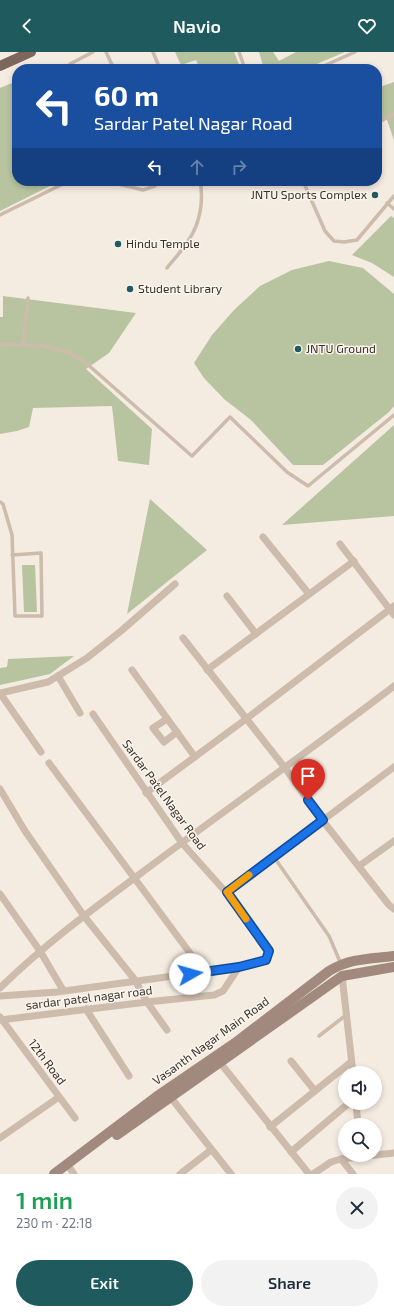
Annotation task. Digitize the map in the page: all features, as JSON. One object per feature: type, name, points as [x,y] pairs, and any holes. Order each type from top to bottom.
[{"type":"main road","points":[[0,66],[31,52]]},
{"type":"street","points":[[263,537],[309,594]]},
{"type":"street","points":[[146,793],[392,610],[340,544]]},
{"type":"street","points":[[207,670],[354,561]]},
{"type":"street","points":[[41,752],[0,693],[48,682],[87,658],[121,631],[175,584]]},
{"type":"street","points":[[227,596],[256,634]]},
{"type":"street","points":[[183,638],[394,910]]},
{"type":"street","points":[[132,670],[195,757]]},
{"type":"street","points":[[58,676],[80,713]]},
{"type":"street","points":[[0,988],[25,963],[84,916],[394,686]]},
{"type":"street","name":"Sardar Patel Nagar Road","points":[[0,996],[57,992],[135,980],[239,967],[266,960],[269,951],[227,892],[182,843],[146,793],[93,714]]},
{"type":"street","points":[[167,719],[153,728],[164,742],[177,732]]},
{"type":"street","points":[[49,763],[204,972]]},
{"type":"street","points":[[227,892],[394,767]]},
{"type":"street","points":[[0,789],[25,831],[84,916],[135,980],[147,1002],[167,1030]]},
{"type":"street","points":[[359,866],[394,841]]},
{"type":"street","points":[[1,898],[40,951],[63,990]]},
{"type":"street","name":"Vasanth Nagar Main Road","points":[[218,1059],[235,1043],[329,971],[341,964],[353,961],[394,956]]},
{"type":"street","name":"sardar patel nagar road","points":[[0,1019],[214,995],[223,991],[239,967]]},
{"type":"street","name":"Vasanth Nagar Main Road","points":[[54,1174],[69,1170],[167,1094],[342,976],[394,967]]},
{"type":"street","points":[[342,976],[351,1066]]},
{"type":"street","points":[[86,1009],[129,1076]]},
{"type":"street","name":"12th Road","points":[[0,1019],[60,1097],[0,1138]]},
{"type":"street","points":[[218,1059],[270,1127],[309,1174]]},
{"type":"street","points":[[291,1061],[315,1091]]},
{"type":"street","points":[[270,1127],[351,1062]]},
{"type":"street","points":[[167,1094],[231,1174]]},
{"type":"street","points":[[60,1097],[75,1118]]},
{"type":"street","points":[[291,1152],[341,1110]]},
{"type":"street","points":[[180,1174],[211,1150]]},
{"type":"street","points":[[382,1154],[394,1153]]},
{"type":"street","points":[[313,1174],[331,1162],[338,1160]]},
{"type":"street","points":[[343,1162],[353,1174]]},
{"type":"lane","points":[[70,64],[93,52]]},
{"type":"lane","points":[[106,52],[112,64]]},
{"type":"lane","points":[[153,52],[158,64]]},
{"type":"lane","points":[[239,52],[243,64]]},
{"type":"lane","points":[[328,64],[355,52]]},
{"type":"lane","points":[[382,120],[394,114]]},
{"type":"lane","points":[[0,216],[59,186]]},
{"type":"lane","points":[[127,186],[143,190],[155,186]]},
{"type":"lane","points":[[166,268],[189,241],[199,218],[201,186]]},
{"type":"lane","points":[[305,186],[325,231],[334,240],[344,242],[357,240],[394,196]]},
{"type":"lane","points":[[387,203],[394,210]]},
{"type":"lane","points":[[23,345],[28,298]]},
{"type":"lane","points":[[0,344],[43,346],[70,353],[86,363],[192,456],[230,417],[287,472],[308,486],[394,415]]},
{"type":"lane","points":[[0,502],[3,504],[12,535],[12,555],[15,616],[42,616],[41,553],[12,555]]},
{"type":"lane","points":[[274,857],[329,936],[341,964]]},
{"type":"lane","points":[[319,1036],[346,1015]]},
{"type":"green space","points":[[175,52],[234,52],[239,64],[198,64],[196,60],[181,64]]},
{"type":"green space","points":[[259,52],[273,52],[279,61],[296,52],[345,52],[317,64],[263,64]]},
{"type":"green space","points":[[394,82],[394,140],[386,117],[382,119],[382,86]]},
{"type":"green space","points":[[12,83],[12,186],[50,186],[0,211],[0,88]]},
{"type":"green space","points":[[391,216],[394,218],[394,277],[372,263],[352,255]]},
{"type":"green space","name":"JNTU Ground","points":[[329,261],[363,268],[394,294],[394,406],[389,412],[323,465],[293,465],[251,420],[224,399],[204,378],[194,363],[212,335],[234,310],[260,286],[292,270]]},
{"type":"green space","points":[[3,296],[136,313],[109,353],[86,369],[152,429],[149,465],[118,461],[112,406],[33,408],[29,427],[0,434],[0,317],[3,317]]},
{"type":"green space","points":[[394,425],[394,516],[282,525]]},
{"type":"green space","points":[[150,499],[207,550],[127,614]]},
{"type":"green space","points":[[22,565],[35,565],[37,612],[24,612]]},
{"type":"green space","points":[[74,656],[50,674],[0,685],[0,668],[7,667],[8,659]]},
{"type":"slow traffic","points":[[246,919],[227,892],[249,875]]},
{"type":"place","name":"JNTU Sports Complex","points":[[375,195]]},
{"type":"place","name":"Hindu Temple","points":[[118,244]]},
{"type":"place","name":"Student Library","points":[[130,289]]},
{"type":"place","name":"JNTU Ground","points":[[298,349]]},
{"type":"route","points":[[190,974],[239,967],[266,960],[269,951],[227,892],[323,820],[308,800]]}]
